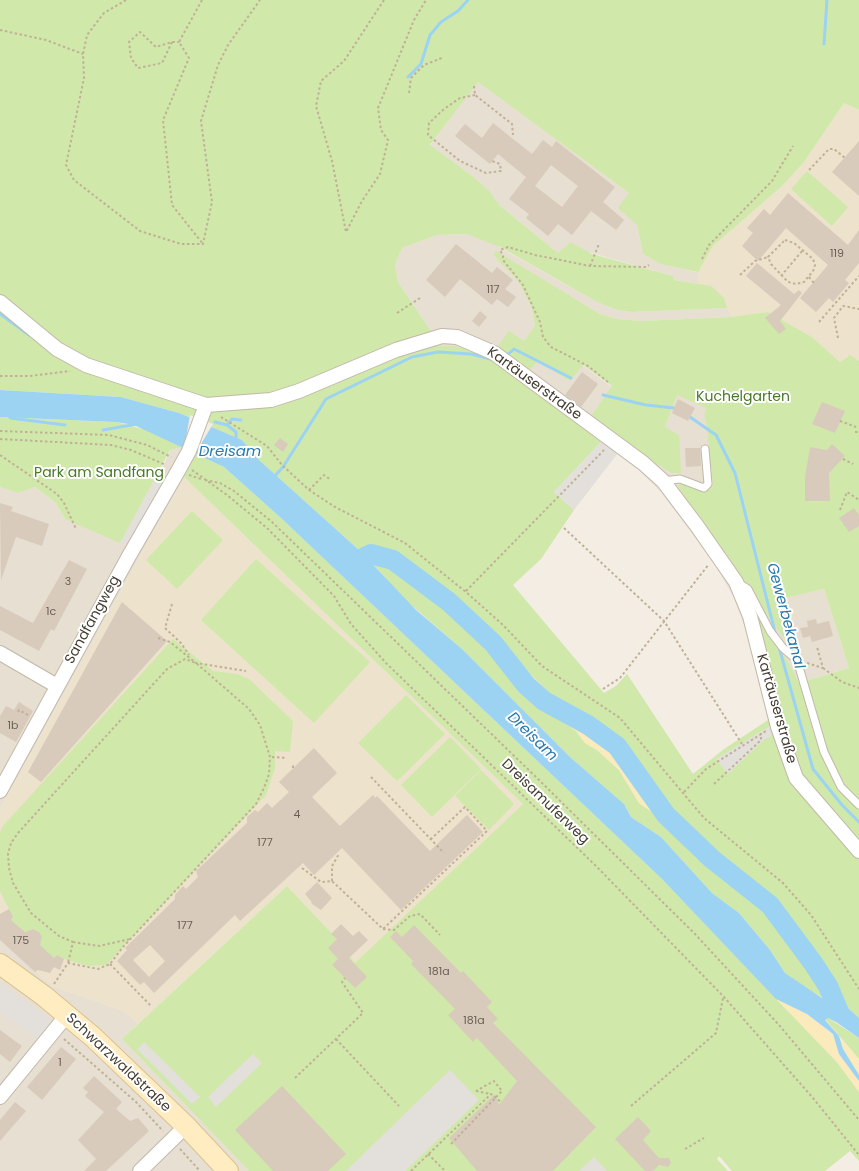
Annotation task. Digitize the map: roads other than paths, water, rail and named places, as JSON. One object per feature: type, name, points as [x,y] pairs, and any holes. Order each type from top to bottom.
[{"type":"main road","name":"Schwarzwaldstraße","points":[[0,964],[44,996],[94,1037],[179,1133],[228,1171]]},
{"type":"street","name":"Kartäuserstraße","points":[[0,302],[57,349],[86,366],[205,410],[271,400],[299,392],[396,350],[442,336],[457,337],[494,352],[643,463],[663,482],[718,555],[736,582],[750,616],[778,727],[796,778],[859,851]]},
{"type":"street","name":"Sandfangweg","points":[[0,791],[183,462],[205,410]]},
{"type":"street","points":[[1,658],[57,686]]},
{"type":"street","points":[[0,1097],[67,1015]]},
{"type":"street","points":[[140,1171],[179,1133]]},
{"type":"lane","points":[[663,482],[680,479],[704,488],[708,484],[705,449]]},
{"type":"lane","points":[[736,582],[748,589],[770,631],[783,648],[797,660],[824,752],[841,787],[859,805]]},
{"type":"water","name":"Dreisam","points":[[0,390],[121,397],[179,413],[242,440],[259,460],[360,551],[416,610],[462,649],[570,757],[624,804],[631,817],[661,837],[712,893],[739,913],[770,950],[785,973],[822,998],[839,1000],[859,1018],[859,1038],[836,1022],[828,1018],[825,1020],[839,1036],[843,1049],[859,1075],[859,1081],[839,1054],[833,1034],[807,1014],[776,999],[662,879],[281,518],[224,467],[134,425],[116,422],[0,417]]},
{"type":"waterway","points":[[408,77],[421,64],[430,35],[441,22],[458,11],[468,0]]},
{"type":"waterway","points":[[824,44],[827,0]]},
{"type":"waterway","points":[[0,314],[29,335]]},
{"type":"waterway","points":[[505,357],[514,349],[571,378]]},
{"type":"waterway","points":[[273,478],[283,467],[326,399],[412,357],[438,352],[471,354],[494,360]]},
{"type":"waterway","name":"Gewerbekanal","points":[[603,395],[646,405],[674,408]]},
{"type":"waterway","points":[[10,416],[10,418],[65,425]]},
{"type":"waterway","name":"Gewerbekanal","points":[[690,417],[716,435],[735,473],[776,636]]},
{"type":"waterway","points":[[227,425],[232,419],[241,420]]},
{"type":"waterway","points":[[215,422],[227,425],[236,432],[236,441]]},
{"type":"waterway","points":[[103,430],[137,424]]},
{"type":"waterway","points":[[350,564],[371,554],[393,560],[449,602],[493,643],[526,685],[544,701],[588,725],[617,746],[666,815],[712,859],[770,905],[828,986],[839,1012]]},
{"type":"waterway","name":"Gewerbekanal","points":[[779,647],[813,769],[842,805],[859,822]]},
{"type":"park label","name":"Kuchelgarten","points":[[743,397]]},
{"type":"park label","name":"Park am Sandfang","points":[[99,473]]}]
